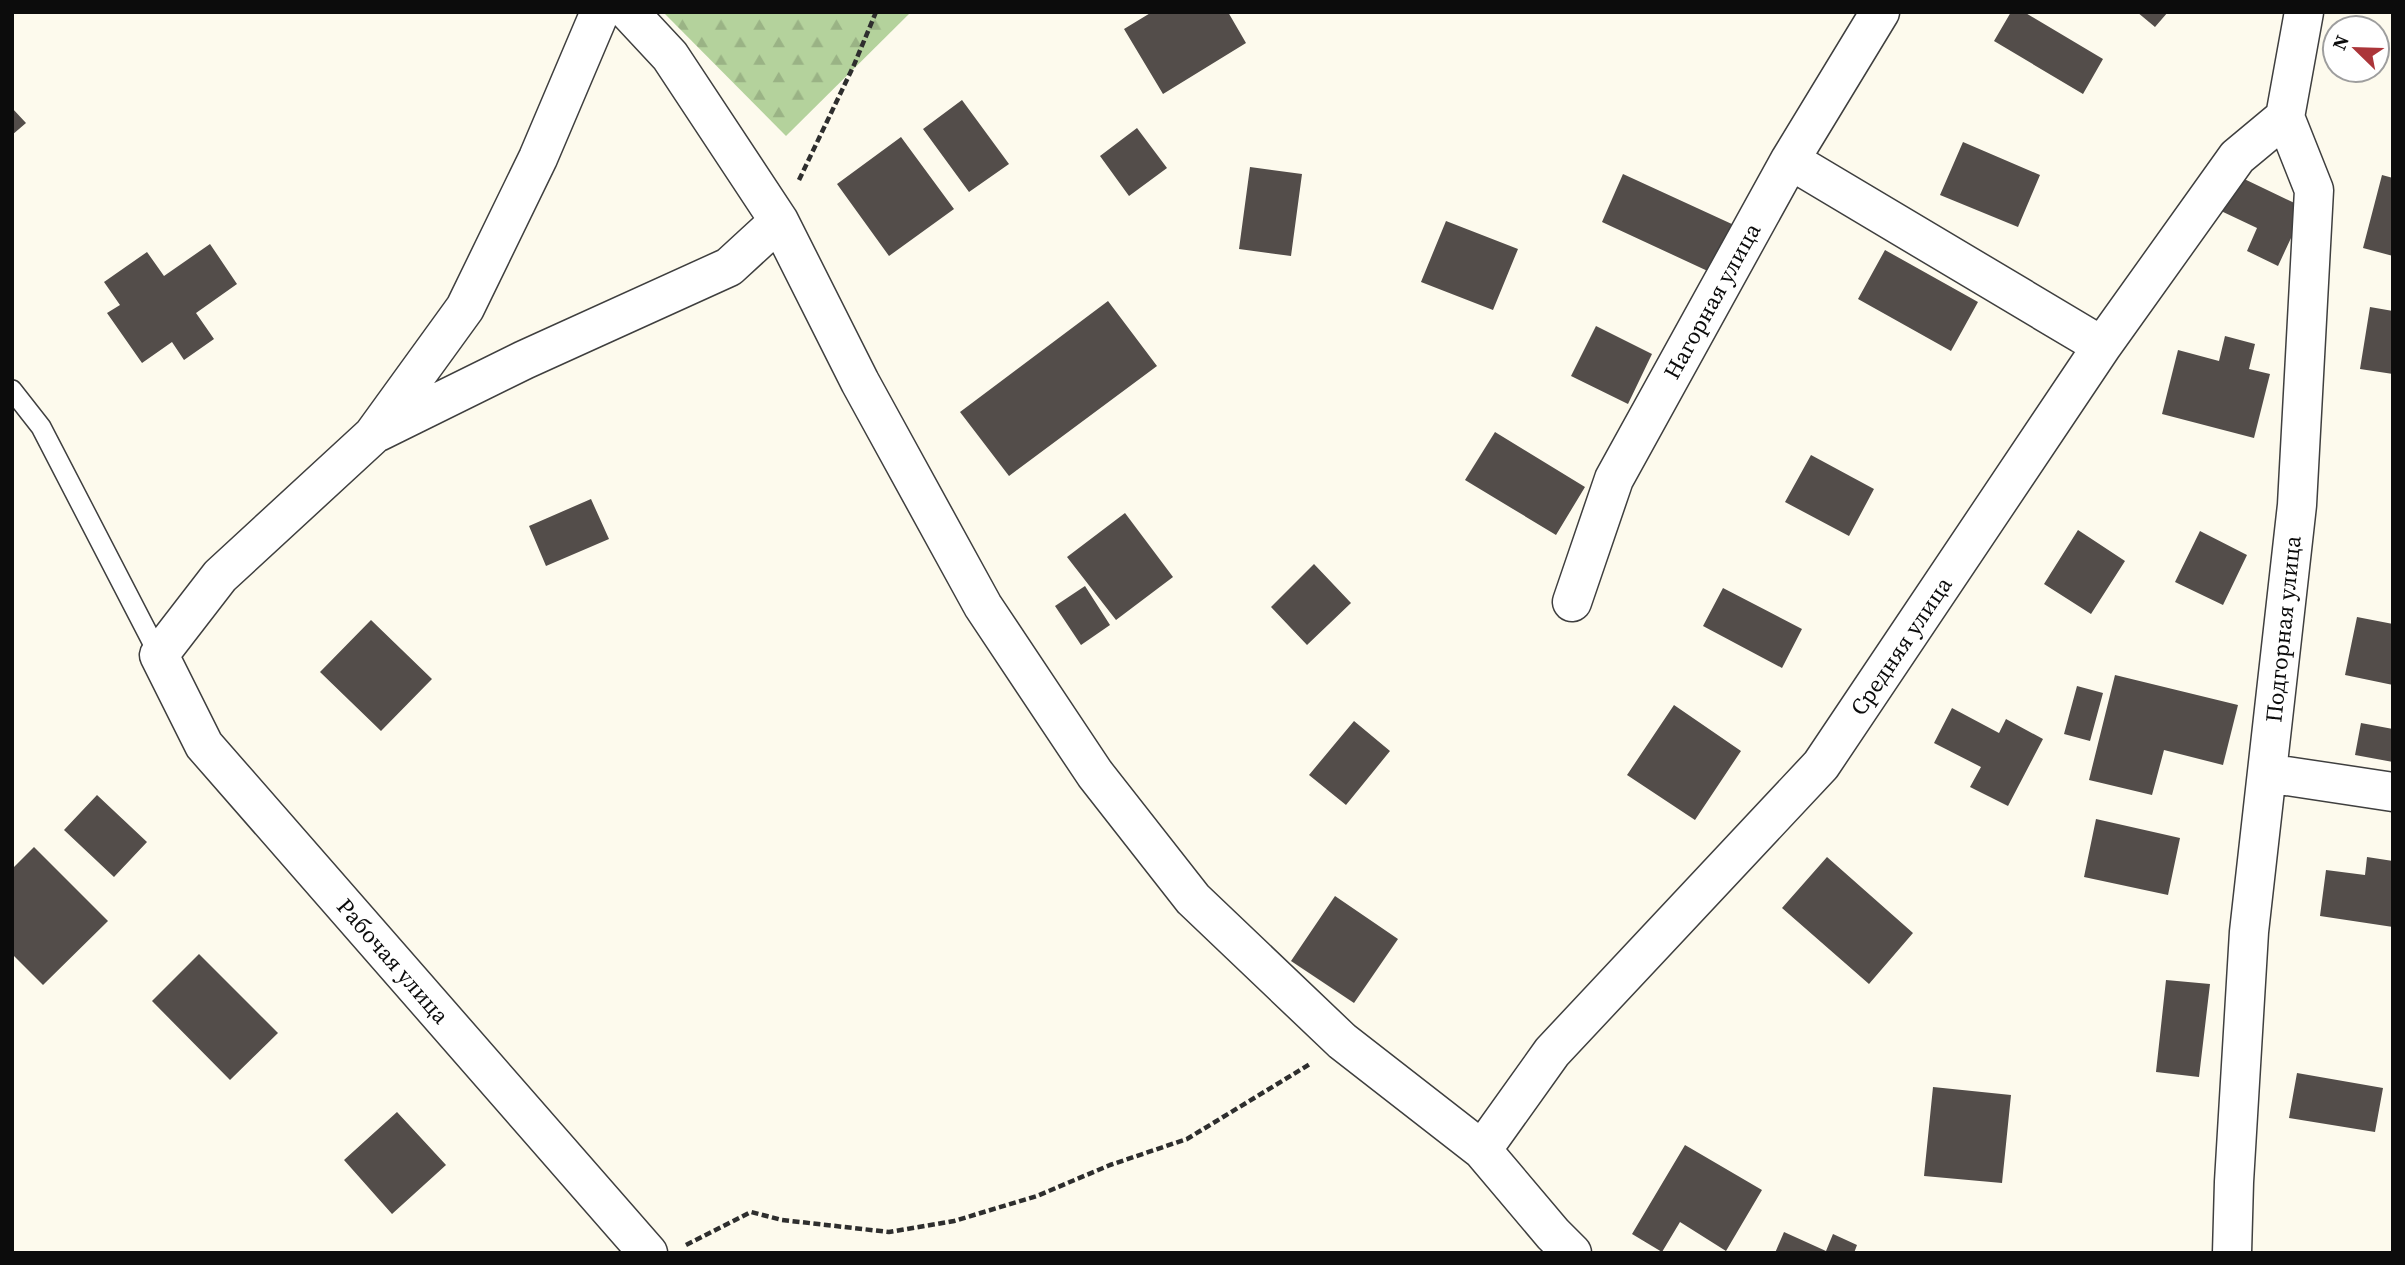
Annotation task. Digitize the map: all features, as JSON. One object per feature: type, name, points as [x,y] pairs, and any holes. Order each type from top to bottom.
[{"type":"street","points":[[159,655],[220,576],[373,435],[465,307],[538,158],[600,12]]},
{"type":"street","points":[[629,12],[670,55],[779,221],[860,382],[983,606],[1095,774],[1193,899],[1342,1041],[1482,1150],[1572,1253]]},
{"type":"street","name":"Нагорная улица","points":[[1572,603],[1614,479],[1790,160],[1880,12]]},
{"type":"street","points":[[2285,117],[2304,12]]},
{"type":"street","name":"Средняя улица","points":[[1482,1150],[1552,1052],[1821,765],[2102,346],[2237,157],[2285,117]]},
{"type":"street","name":"Подгорная улица","points":[[2232,1253],[2249,932],[2297,505],[2314,191],[2285,117]]},
{"type":"street","points":[[1790,160],[2102,346]]},
{"type":"street","points":[[373,435],[524,360],[729,267],[779,221]]},
{"type":"street","name":"Рабочая улица","points":[[159,655],[204,745],[666,1250]]},
{"type":"street","points":[[2267,773],[2393,792]]},
{"type":"lane","points":[[12,390],[41,427],[159,655]]},
{"type":"path","points":[[779,221],[855,65],[876,12]]},
{"type":"path","points":[[666,1250],[751,1212],[782,1220],[889,1232],[954,1221],[1037,1196],[1110,1165],[1187,1139],[1317,1060],[1342,1041]]},
{"type":"green space","points":[[663,12],[911,12],[786,136]]},
{"type":"building","points":[[1152,12],[1228,12],[1246,43],[1163,94],[1124,29]]},
{"type":"building","points":[[2011,12],[2024,12],[2103,59],[2083,94],[1994,41]]},
{"type":"building","points":[[2137,12],[2168,12],[2155,27]]},
{"type":"building","points":[[962,100],[1009,164],[969,192],[923,129]]},
{"type":"building","points":[[12,108],[26,123],[12,135]]},
{"type":"building","points":[[1137,128],[1167,168],[1129,196],[1100,156]]},
{"type":"building","points":[[901,137],[954,209],[889,256],[837,184]]},
{"type":"building","points":[[1963,142],[2040,175],[2018,227],[1940,195]]},
{"type":"building","points":[[1250,167],[1302,174],[1291,256],[1239,249]]},
{"type":"building","points":[[1623,174],[1734,225],[1712,273],[1602,222]]},
{"type":"building","points":[[2382,175],[2393,178],[2393,256],[2363,248]]},
{"type":"building","points":[[2238,176],[2305,208],[2278,266],[2247,251],[2257,228],[2221,211]]},
{"type":"building","points":[[1446,221],[1518,249],[1493,310],[1421,282]]},
{"type":"building","points":[[210,244],[237,284],[196,313],[214,339],[184,360],[172,342],[142,363],[107,313],[120,305],[104,282],[147,252],[164,276]]},
{"type":"building","points":[[1885,250],[1978,302],[1951,351],[1858,299]]},
{"type":"building","points":[[1108,301],[1157,366],[1009,476],[960,412]]},
{"type":"building","points":[[2370,307],[2393,311],[2393,374],[2360,369]]},
{"type":"building","points":[[1596,326],[1652,354],[1628,404],[1571,376]]},
{"type":"building","points":[[2225,336],[2255,344],[2249,369],[2270,374],[2254,438],[2162,414],[2178,350],[2219,361]]},
{"type":"building","points":[[1495,432],[1585,487],[1556,535],[1465,480]]},
{"type":"building","points":[[1811,455],[1874,489],[1849,536],[1785,502]]},
{"type":"building","points":[[591,499],[609,539],[546,566],[529,526]]},
{"type":"building","points":[[1125,513],[1173,577],[1116,620],[1067,557]]},
{"type":"building","points":[[2078,530],[2125,561],[2091,614],[2044,584]]},
{"type":"building","points":[[2200,531],[2247,555],[2223,605],[2175,582]]},
{"type":"building","points":[[1314,564],[1351,603],[1307,645],[1271,607]]},
{"type":"building","points":[[1085,586],[1110,625],[1081,645],[1055,606]]},
{"type":"building","points":[[1723,588],[1802,629],[1782,668],[1703,626]]},
{"type":"building","points":[[2357,617],[2393,624],[2393,685],[2345,675]]},
{"type":"building","points":[[371,620],[432,679],[381,731],[320,672]]},
{"type":"building","points":[[2115,675],[2238,705],[2223,765],[2164,750],[2152,795],[2089,780]]},
{"type":"building","points":[[2077,686],[2103,693],[2090,741],[2064,734]]},
{"type":"building","points":[[1674,705],[1741,751],[1695,820],[1627,775]]},
{"type":"building","points":[[1952,708],[1999,733],[2006,719],[2043,739],[2008,806],[1970,787],[1981,767],[1934,743]]},
{"type":"building","points":[[1354,721],[1390,751],[1346,805],[1309,775]]},
{"type":"building","points":[[2361,723],[2393,729],[2393,762],[2355,755]]},
{"type":"building","points":[[97,795],[147,842],[114,877],[64,830]]},
{"type":"building","points":[[2096,819],[2180,838],[2168,895],[2084,877]]},
{"type":"building","points":[[34,847],[108,921],[43,985],[12,954],[12,869]]},
{"type":"building","points":[[1827,857],[1913,933],[1869,984],[1782,908]]},
{"type":"building","points":[[2367,857],[2393,861],[2393,927],[2320,916],[2326,870],[2365,875]]},
{"type":"building","points":[[1335,896],[1398,939],[1354,1003],[1291,961]]},
{"type":"building","points":[[199,954],[278,1033],[230,1080],[152,1001]]},
{"type":"building","points":[[2166,980],[2210,984],[2199,1077],[2156,1072]]},
{"type":"building","points":[[2297,1073],[2383,1088],[2375,1132],[2289,1118]]},
{"type":"building","points":[[1933,1087],[2011,1095],[2002,1183],[1924,1176]]},
{"type":"building","points":[[397,1112],[446,1165],[392,1214],[344,1160]]},
{"type":"building","points":[[1685,1145],[1762,1190],[1726,1251],[1680,1222],[1662,1252],[1632,1234]]},
{"type":"building","points":[[1784,1232],[1826,1251],[1833,1234],[1857,1245],[1854,1253],[1775,1253]]}]
